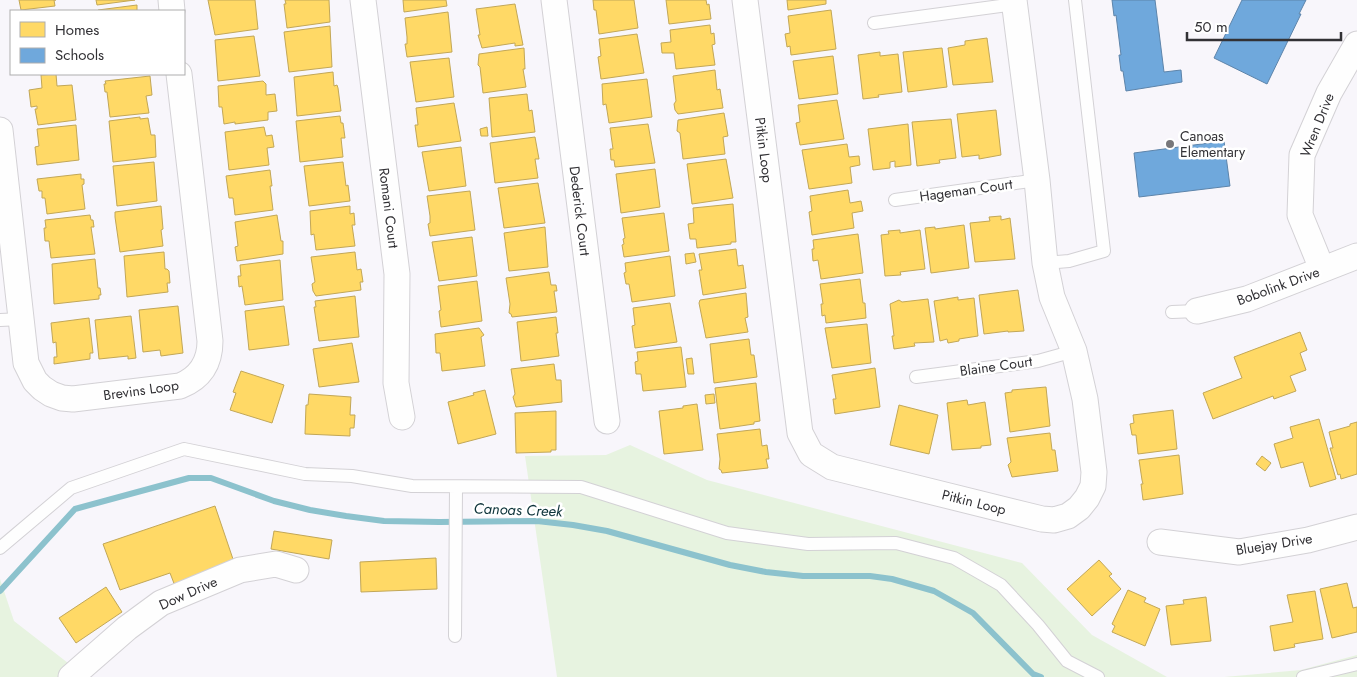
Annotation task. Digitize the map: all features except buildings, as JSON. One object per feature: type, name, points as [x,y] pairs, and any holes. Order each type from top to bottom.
[{"type":"street","name":"Romani Court","points":[[363,0],[397,274],[396,384],[402,416]]},
{"type":"street","name":"Dederick Court","points":[[554,0],[607,421]]},
{"type":"street","name":"Pitkin Loop","points":[[745,0],[800,433],[811,454],[832,466],[1042,519],[1054,520],[1068,516],[1079,508],[1093,486],[1094,472],[1085,400],[1074,351],[1052,297],[1046,263],[1014,2]]},
{"type":"street","name":"Wren Drive","points":[[1322,269],[1300,216],[1302,155],[1329,93],[1357,44]]},
{"type":"street","name":"Brevins Loop","points":[[0,130],[11,320],[29,372],[34,381],[51,394],[62,398],[180,386],[188,383],[202,371],[208,357],[210,342],[179,75]]},
{"type":"street","name":"Bobolink Drive","points":[[1197,311],[1246,299],[1357,256]]},
{"type":"street","name":"Bluejay Drive","points":[[1160,542],[1239,552],[1308,540],[1357,528]]},
{"type":"street","name":"Dow Drive","points":[[71,677],[127,628],[161,603],[240,570],[276,564],[296,570]]},
{"type":"lane","points":[[1046,263],[1069,261],[1104,251],[1076,0]]},
{"type":"lane","points":[[874,23],[1014,2]]},
{"type":"lane","name":"Hageman Court","points":[[895,200],[1037,180]]},
{"type":"lane","points":[[1172,312],[1197,311]]},
{"type":"lane","name":"Blaine Court","points":[[916,377],[1038,361],[1074,351]]},
{"type":"lane","points":[[0,548],[71,488],[184,449],[305,474],[352,476],[412,486],[456,490],[581,488],[727,532],[808,544],[896,543],[954,558],[1001,585],[1038,625],[1067,661],[1098,677]]},
{"type":"lane","points":[[455,636],[456,490]]},
{"type":"lane","points":[[1303,677],[1357,664]]},
{"type":"green space","points":[[630,445],[707,480],[1022,563],[1092,635],[1167,677],[557,677],[525,456],[606,455]]},
{"type":"green space","points":[[0,579],[14,621],[77,670],[71,677],[0,677]]},
{"type":"green space","points":[[1357,655],[1357,677],[1224,677],[1301,670]]},
{"type":"waterway","name":"Canoas Creek","points":[[0,591],[75,509],[189,478],[211,478],[274,501],[346,516],[384,521],[537,521],[573,525],[607,531],[730,565],[766,572],[803,576],[870,576],[892,579],[934,591],[973,613],[1033,674],[1041,677]]},
{"type":"place","name":"Canoas Elementary","points":[[1170,144]]}]
